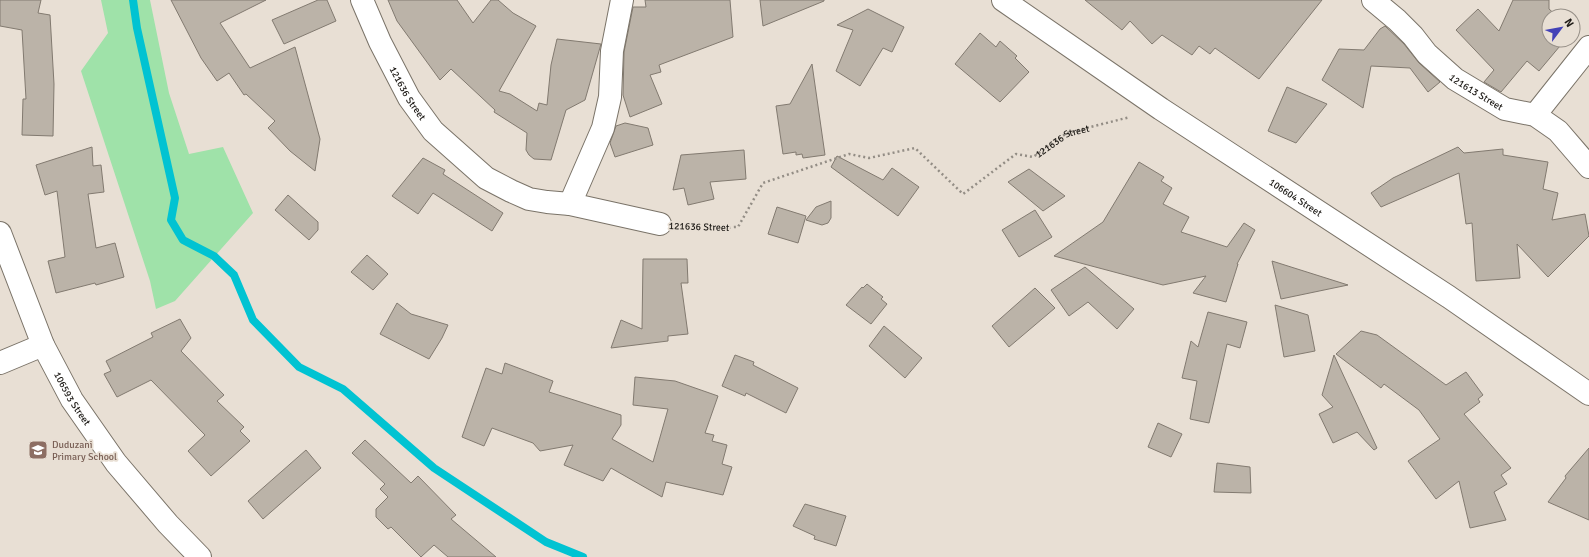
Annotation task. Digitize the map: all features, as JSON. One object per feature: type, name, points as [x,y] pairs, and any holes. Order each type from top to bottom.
[{"type":"street","name":"121636 Street","points":[[362,0],[380,42],[408,98],[434,131],[486,178],[529,199],[570,204],[660,224]]},
{"type":"street","points":[[570,204],[603,128],[610,97],[612,51],[622,0]]},
{"type":"street","name":"106604 Street","points":[[1003,0],[1161,109],[1449,297],[1589,394]]},
{"type":"street","name":"121613 Street","points":[[1373,0],[1397,20],[1413,36],[1427,54],[1455,79],[1505,109],[1535,115],[1558,131],[1589,167]]},
{"type":"street","points":[[1535,115],[1589,47]]},
{"type":"street","name":"106593 Street","points":[[0,233],[43,345],[72,400],[116,463],[168,524],[200,557]]},
{"type":"street","points":[[0,363],[43,345]]},
{"type":"path","name":"121636 Street","points":[[660,224],[700,228],[738,227],[763,183],[849,154],[869,158],[915,148],[963,194],[1016,154],[1033,157],[1067,133],[1161,109]]},
{"type":"green space","points":[[101,0],[150,0],[169,93],[189,154],[223,147],[253,213],[175,301],[156,309],[150,281],[81,71],[108,33]]},
{"type":"building","points":[[0,0],[41,0],[38,13],[50,15],[54,84],[53,136],[22,135],[23,99],[26,99],[22,30],[0,26]]},
{"type":"building","points":[[171,0],[266,0],[220,23],[250,68],[295,47],[320,139],[315,171],[290,151],[268,128],[275,121],[246,94],[244,95],[229,73],[217,81],[201,58]]},
{"type":"building","points":[[318,0],[327,0],[336,21],[284,44],[272,20]]},
{"type":"building","points":[[388,0],[457,0],[473,23],[491,0],[498,0],[513,13],[536,26],[499,91],[510,94],[537,111],[539,103],[547,105],[551,65],[557,39],[601,44],[585,100],[566,110],[551,160],[534,159],[529,155],[526,150],[527,133],[494,112],[495,110],[451,69],[440,80],[397,21]]},
{"type":"building","points":[[645,0],[730,0],[733,37],[659,65],[661,72],[650,75],[662,104],[630,117],[623,95],[624,52],[633,7],[646,7]]},
{"type":"building","points":[[760,0],[824,0],[824,1],[763,26]]},
{"type":"building","points":[[1085,0],[1322,0],[1259,79],[1215,48],[1210,54],[1199,46],[1192,55],[1162,35],[1152,44],[1130,21],[1122,30]]},
{"type":"building","points":[[1513,0],[1549,0],[1549,8],[1541,8],[1541,48],[1558,48],[1539,71],[1527,61],[1501,92],[1484,82],[1494,70],[1456,30],[1478,9],[1499,31]]},
{"type":"building","points":[[868,9],[904,27],[892,52],[883,48],[860,86],[836,71],[853,30],[837,25]]},
{"type":"building","points":[[1385,26],[1404,44],[1419,63],[1440,82],[1428,92],[1410,68],[1371,66],[1363,108],[1322,80],[1339,49],[1364,50],[1380,29]]},
{"type":"building","points":[[980,33],[996,47],[1000,41],[1017,56],[1015,58],[1029,72],[1000,102],[955,64]]},
{"type":"building","points":[[812,64],[825,155],[803,158],[802,154],[796,155],[796,152],[783,154],[776,106],[790,104]]},
{"type":"building","points":[[1287,87],[1327,104],[1296,143],[1268,131]]},
{"type":"building","points":[[625,123],[648,128],[653,145],[615,157],[610,143],[616,126]]},
{"type":"building","points":[[92,147],[93,166],[101,165],[104,192],[88,194],[96,248],[115,243],[124,277],[96,285],[95,283],[56,293],[48,261],[65,257],[57,191],[45,195],[36,165]]},
{"type":"building","points":[[1458,147],[1464,153],[1503,149],[1503,155],[1548,162],[1543,189],[1558,193],[1552,220],[1585,214],[1589,236],[1548,277],[1517,244],[1520,278],[1476,281],[1472,223],[1466,224],[1459,173],[1381,207],[1371,193],[1393,178]]},
{"type":"building","points":[[744,150],[746,179],[710,182],[714,199],[688,205],[684,188],[673,190],[681,155]]},
{"type":"building","points":[[837,156],[883,180],[892,168],[919,187],[898,216],[831,167]]},
{"type":"building","points":[[423,158],[445,170],[443,174],[503,213],[492,231],[433,193],[418,214],[392,196]]},
{"type":"building","points":[[1139,162],[1164,177],[1161,181],[1172,188],[1163,204],[1189,217],[1181,232],[1227,247],[1244,223],[1255,230],[1237,264],[1226,302],[1193,293],[1206,276],[1163,285],[1054,256],[1103,222]]},
{"type":"building","points":[[1029,169],[1065,196],[1043,211],[1008,182]]},
{"type":"building","points":[[288,195],[318,222],[318,230],[309,240],[275,210]]},
{"type":"building","points":[[831,201],[831,218],[828,223],[822,225],[806,220],[816,207]]},
{"type":"building","points":[[777,207],[806,216],[798,243],[768,234]]},
{"type":"building","points":[[1035,210],[1052,237],[1019,257],[1002,230]]},
{"type":"building","points":[[367,255],[388,274],[373,290],[351,272]]},
{"type":"building","points":[[643,259],[687,259],[688,283],[681,283],[688,334],[668,336],[668,341],[611,348],[621,320],[642,329]]},
{"type":"building","points":[[1272,261],[1348,285],[1281,299]]},
{"type":"building","points":[[1085,267],[1134,309],[1117,329],[1088,302],[1069,316],[1051,290]]},
{"type":"building","points":[[867,284],[883,297],[881,299],[887,304],[871,324],[846,305],[862,287],[863,288]]},
{"type":"building","points":[[1035,288],[1055,308],[1009,347],[992,326]]},
{"type":"building","points":[[397,303],[411,314],[448,325],[429,359],[380,334]]},
{"type":"building","points":[[1275,305],[1308,315],[1315,351],[1284,357]]},
{"type":"building","points":[[1208,312],[1247,322],[1240,348],[1227,344],[1209,423],[1190,419],[1197,381],[1182,378],[1191,341],[1198,347]]},
{"type":"building","points":[[180,319],[191,338],[181,351],[224,395],[217,401],[244,427],[240,431],[250,441],[211,476],[188,451],[205,435],[151,380],[117,397],[104,374],[111,371],[106,361],[153,337],[151,333]]},
{"type":"building","points":[[884,326],[922,358],[905,378],[869,346]]},
{"type":"building","points":[[1361,331],[1377,335],[1446,385],[1466,372],[1483,395],[1478,399],[1480,402],[1464,414],[1511,468],[1501,475],[1507,484],[1494,492],[1506,520],[1470,528],[1459,481],[1436,499],[1408,461],[1440,439],[1419,410],[1384,384],[1381,388],[1336,354]]},
{"type":"building","points":[[735,355],[754,362],[753,365],[798,388],[786,413],[746,393],[745,396],[722,386]]},
{"type":"building","points":[[1334,355],[1377,448],[1374,450],[1357,432],[1333,443],[1319,414],[1333,407],[1322,395]]},
{"type":"building","points":[[505,363],[553,381],[549,392],[621,415],[621,425],[612,439],[653,462],[668,409],[633,405],[635,377],[675,381],[718,396],[705,433],[714,435],[712,441],[727,445],[722,464],[732,467],[723,495],[666,482],[662,497],[611,468],[603,481],[564,465],[573,445],[540,451],[533,443],[492,428],[484,446],[462,437],[486,368],[502,374]]},
{"type":"building","points":[[1158,423],[1182,434],[1171,457],[1148,447]]},
{"type":"building","points":[[365,440],[411,483],[418,476],[456,515],[451,519],[496,557],[448,557],[434,545],[421,557],[391,527],[388,529],[376,517],[376,509],[388,497],[380,489],[385,484],[352,453]]},
{"type":"building","points":[[1589,448],[1589,520],[1548,502],[1566,478],[1565,476]]},
{"type":"building","points":[[306,450],[321,468],[263,519],[248,501]]},
{"type":"building","points":[[1217,463],[1250,467],[1251,493],[1214,492]]},
{"type":"building","points":[[805,504],[846,516],[836,546],[814,539],[815,536],[793,526]]},
{"type":"waterway","points":[[133,0],[137,28],[175,198],[171,220],[183,240],[214,256],[234,275],[253,320],[299,367],[343,389],[434,468],[546,542],[583,557]]},
{"type":"place","name":"Duduzani Primary School","points":[[38,450]]}]
